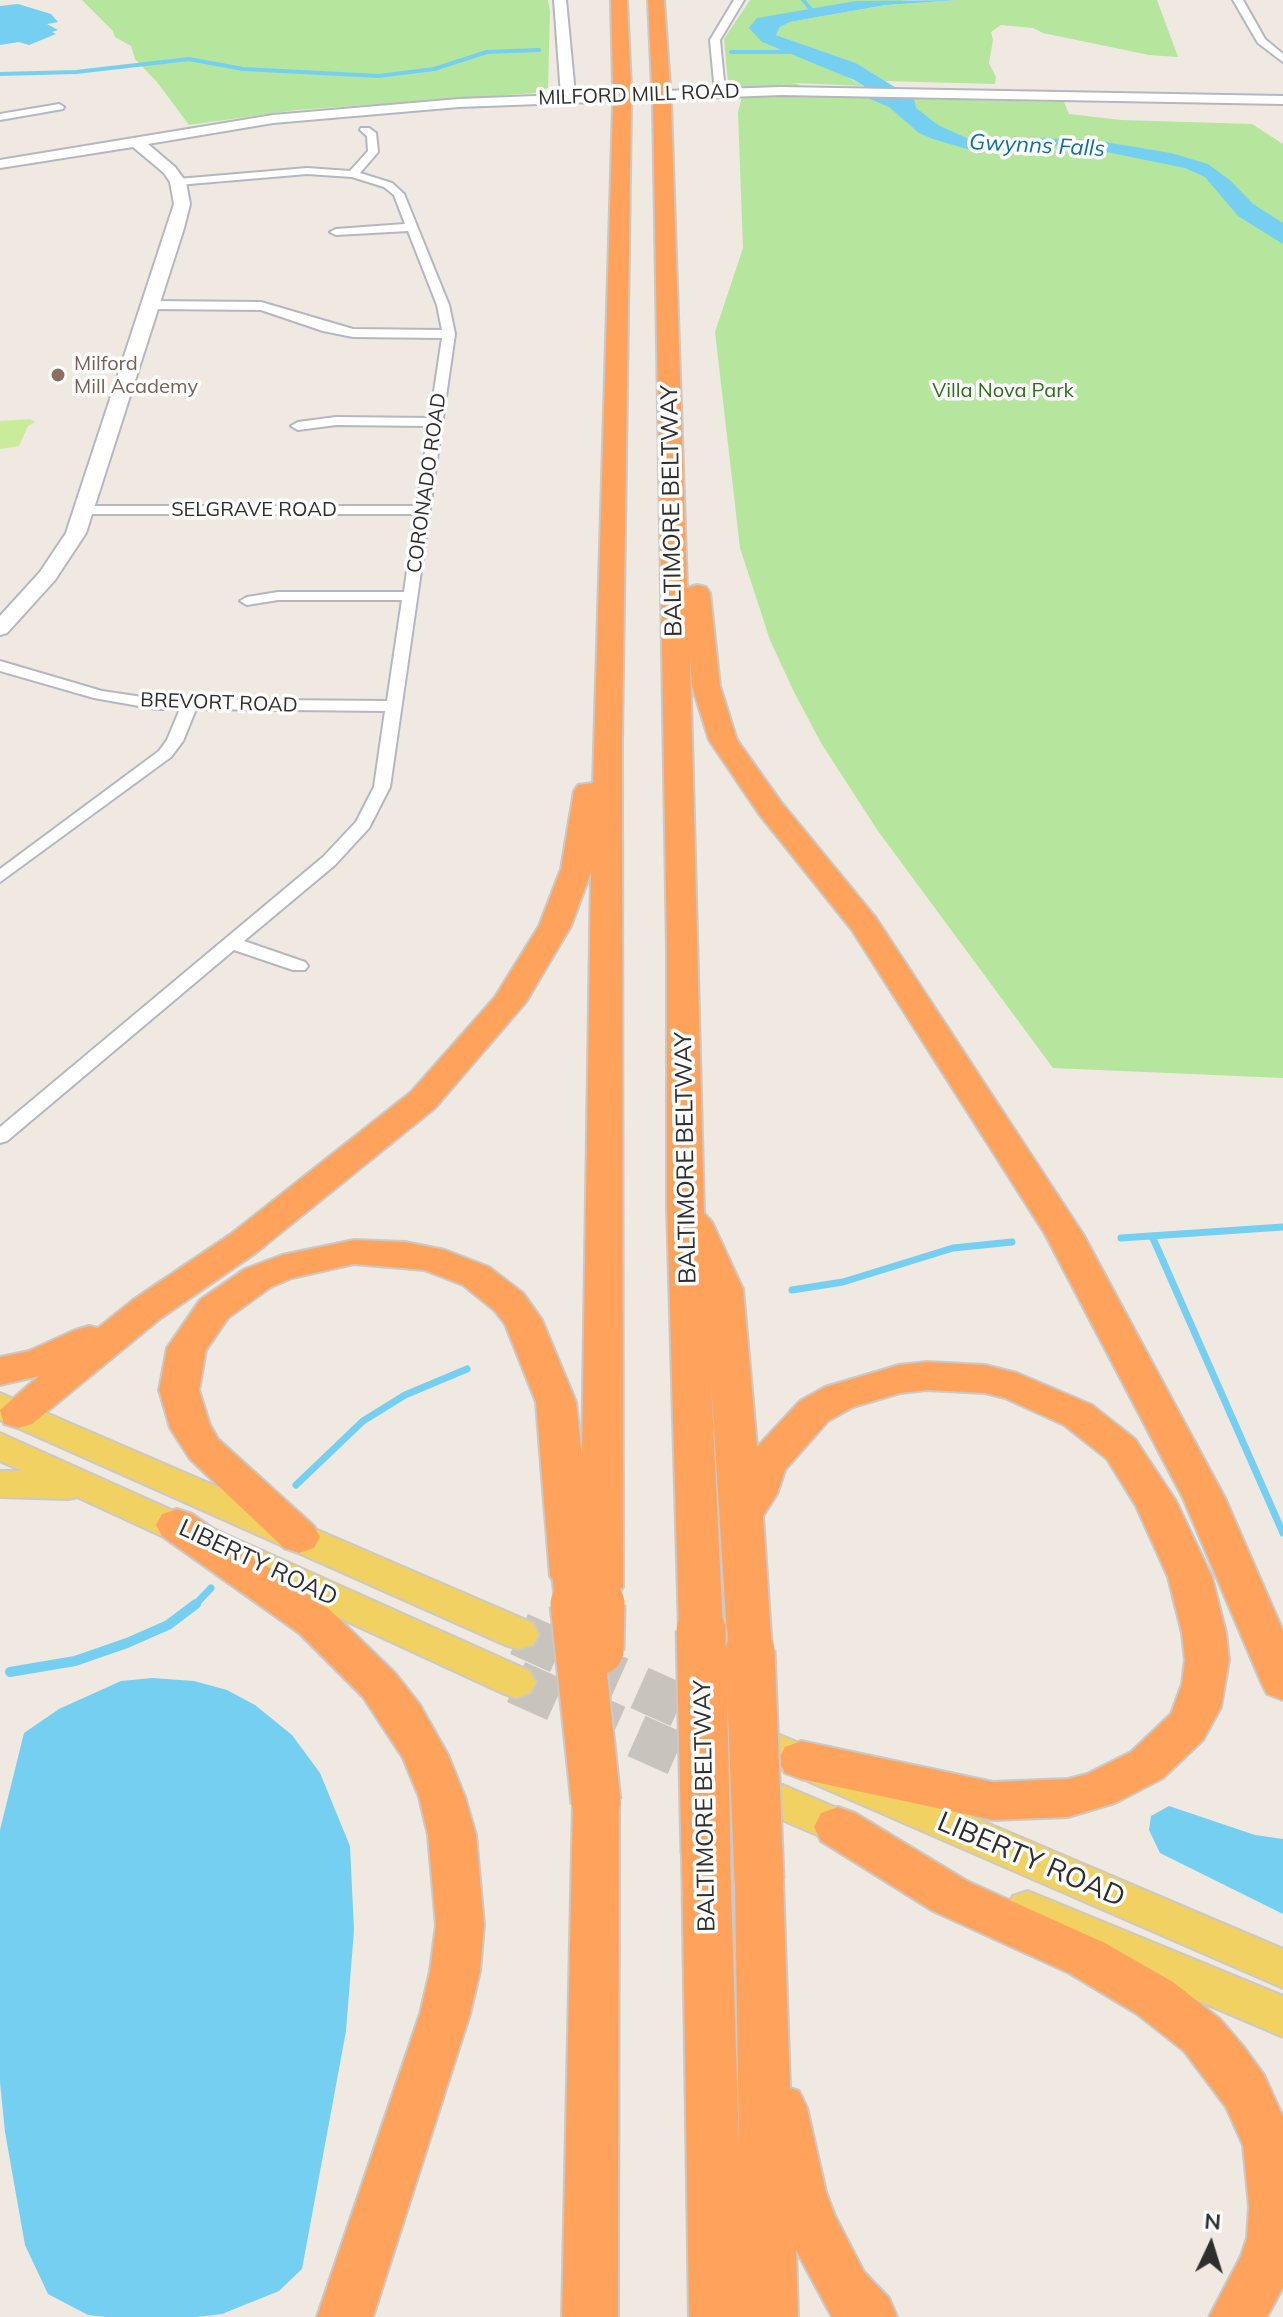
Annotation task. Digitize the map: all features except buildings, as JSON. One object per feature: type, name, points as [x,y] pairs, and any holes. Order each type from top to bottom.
[{"type":"highway","points":[[590,2317],[596,1802],[586,1582],[622,96],[619,0]]},
{"type":"highway","name":"BALTIMORE BELTWAY","points":[[656,0],[662,94],[683,951],[685,1206],[701,1630],[717,2317]]},
{"type":"highway","points":[[670,418],[698,604],[706,686],[723,740],[761,796],[865,925],[1064,1234],[1204,1498],[1283,1682]]},
{"type":"highway","points":[[5,1423],[147,1309],[244,1243],[423,1100],[509,1002],[541,952],[569,893],[582,843],[585,801],[608,741]]},
{"type":"highway","points":[[685,1206],[724,1289],[742,1514],[759,1880],[770,2317]]},
{"type":"highway","points":[[299,1537],[204,1449],[190,1428],[179,1390],[187,1348],[214,1309],[258,1278],[282,1268],[354,1252],[405,1254],[432,1259],[476,1276],[509,1302],[523,1320],[556,1402],[586,1582]]},
{"type":"highway","points":[[0,1371],[39,1362],[64,1352],[147,1309]]},
{"type":"highway","points":[[742,1514],[756,1494],[765,1467],[779,1447],[814,1411],[839,1397],[899,1379],[941,1376],[985,1379],[1051,1400],[1078,1415],[1121,1449],[1155,1501],[1190,1577],[1198,1607],[1207,1660],[1198,1707],[1187,1727],[1168,1748],[1124,1779],[1098,1790],[1053,1800],[993,1801],[790,1755]]},
{"type":"highway","points":[[177,1525],[314,1621],[379,1685],[404,1718],[425,1755],[442,1797],[452,1835],[460,1925],[455,1971],[445,2014],[345,2317]]},
{"type":"highway","points":[[838,1827],[950,1896],[1087,1958],[1155,1998],[1202,2035],[1225,2062],[1246,2092],[1269,2145],[1276,2206],[1274,2238],[1265,2266],[1237,2317]]},
{"type":"highway","points":[[763,2015],[796,2179],[812,2227],[845,2291],[869,2317]]},
{"type":"main road","points":[[560,0],[568,98]]},
{"type":"main road","name":"MILFORD MILL ROAD","points":[[0,164],[297,116],[447,103],[720,92],[1283,100]]},
{"type":"main road","points":[[0,629],[48,576],[76,533],[182,204],[178,182],[170,170],[135,141]]},
{"type":"main road","name":"LIBERTY ROAD","points":[[5,1423],[93,1487],[516,1682]]},
{"type":"main road","name":"LIBERTY ROAD","points":[[5,1423],[299,1537],[519,1634]]},
{"type":"main road","points":[[0,1484],[93,1487]]},
{"type":"main road","name":"LIBERTY ROAD","points":[[790,1755],[1283,1969]]},
{"type":"main road","name":"LIBERTY ROAD","points":[[783,1802],[1283,2017]]},
{"type":"street","points":[[720,92],[715,40],[739,0]]},
{"type":"street","points":[[1238,0],[1261,41],[1283,59]]},
{"type":"street","points":[[0,117],[59,107]]},
{"type":"street","points":[[353,174],[373,152],[372,135],[365,130]]},
{"type":"street","name":"CORONADO ROAD","points":[[0,1137],[329,861],[363,824],[382,787],[449,334],[443,305],[394,189],[379,181],[353,174],[290,171],[178,182]]},
{"type":"street","points":[[336,232],[412,227]]},
{"type":"street","points":[[150,305],[261,306],[284,311],[317,325],[353,333],[449,334]]},
{"type":"street","points":[[298,426],[336,421],[436,422]]},
{"type":"street","name":"SELGRAVE ROAD","points":[[84,510],[423,510]]},
{"type":"street","points":[[247,601],[278,596],[411,596]]},
{"type":"street","name":"BREVORT ROAD","points":[[0,666],[100,695],[190,705],[394,706]]},
{"type":"street","points":[[0,877],[165,754],[175,741],[190,705]]},
{"type":"street","points":[[232,943],[299,966]]},
{"type":"green space","points":[[82,0],[548,0],[548,88],[535,93],[297,110],[189,125],[157,82],[135,59],[131,46],[115,37],[113,31]]},
{"type":"green space","name":"Villa Nova Park","points":[[750,0],[908,0],[757,18],[762,42],[864,86],[794,83],[833,97],[1064,102],[1069,114],[1121,120],[1252,124],[1283,144],[1283,1078],[1053,1068],[878,831],[821,743],[793,690],[770,640],[740,548],[715,332],[743,248],[738,112],[742,97],[740,87],[728,83],[724,39]]},
{"type":"green space","points":[[959,0],[1157,0],[1178,57],[1149,55],[1043,33],[1033,28],[1001,25],[991,32],[993,40],[989,63],[996,77],[995,84],[885,81],[856,63],[776,35],[780,27],[790,22],[886,5]]},
{"type":"green space","points":[[30,419],[35,422],[28,426],[19,446],[0,449],[0,421]]},
{"type":"water","name":"Gwynns Falls","points":[[959,0],[886,5],[790,22],[780,27],[776,35],[856,63],[914,99],[916,108],[938,125],[973,141],[996,143],[1038,138],[1093,140],[1171,153],[1208,164],[1231,181],[1253,204],[1283,223],[1283,244],[1238,216],[1205,177],[1185,168],[1077,146],[1024,146],[993,151],[967,149],[933,139],[919,133],[889,107],[870,99],[864,86],[762,42],[749,28],[757,18],[856,1]]},
{"type":"water","points":[[18,4],[51,14],[58,22],[47,24],[58,30],[52,32],[56,34],[29,45],[19,42],[0,45],[0,6]]},
{"type":"water","points":[[152,1678],[194,1681],[227,1690],[255,1705],[292,1735],[320,1773],[350,1846],[354,1930],[346,2031],[302,2269],[279,2291],[222,2314],[106,2317],[88,2315],[48,2294],[25,2245],[5,2132],[0,2082],[0,1830],[24,1733],[59,1709],[121,1681]]},
{"type":"water","points":[[1169,1806],[1255,1835],[1283,1839],[1283,1914],[1160,1853],[1149,1830],[1151,1816]]},
{"type":"waterway","points":[[803,0],[814,13]]},
{"type":"waterway","points":[[0,74],[76,72],[189,59],[243,69],[379,76],[434,69],[487,52],[539,50]]},
{"type":"waterway","points":[[731,52],[797,52]]},
{"type":"waterway","points":[[1121,1238],[1283,1227]]},
{"type":"waterway","points":[[1152,1236],[1283,1533]]},
{"type":"waterway","points":[[792,1290],[843,1282],[953,1248],[1012,1242]]},
{"type":"waterway","points":[[296,1485],[363,1421],[405,1395],[467,1369]]},
{"type":"waterway","points":[[196,1604],[211,1588]]},
{"type":"waterway","points":[[10,1672],[75,1661],[127,1643],[168,1625],[196,1604]]},
{"type":"tunnel","points":[[519,1634],[718,1723]]},
{"type":"tunnel","points":[[516,1682],[717,1772]]},
{"type":"place","name":"Milford Mill Academy","points":[[58,375]]}]
